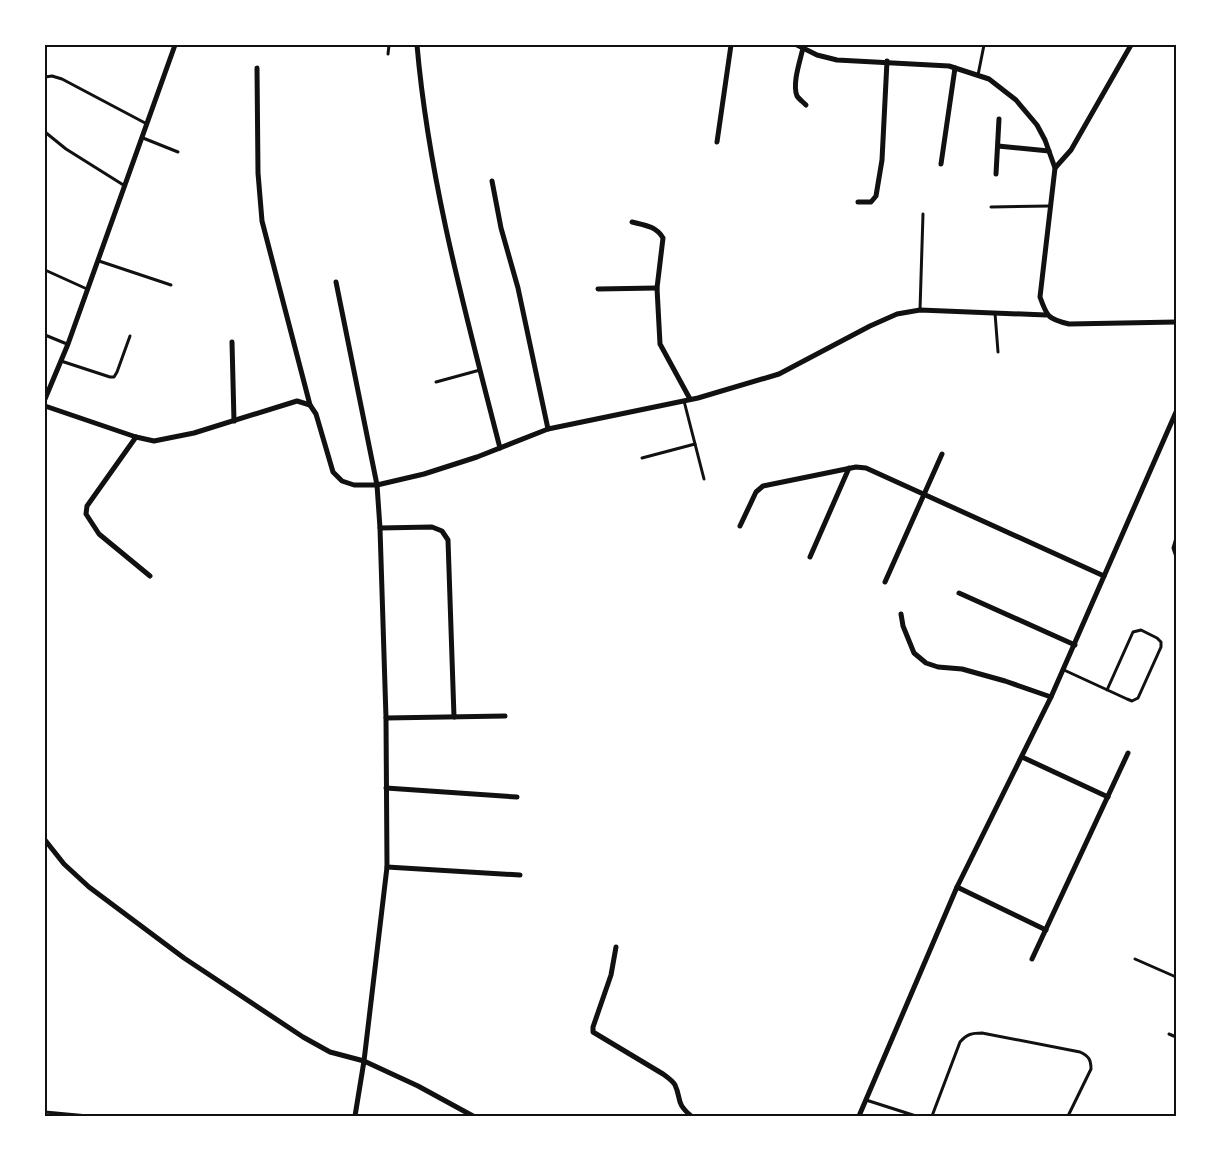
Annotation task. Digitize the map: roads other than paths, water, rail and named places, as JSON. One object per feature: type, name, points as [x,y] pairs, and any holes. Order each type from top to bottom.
[{"type":"street","points":[[45,399],[68,344],[126,187],[175,45]]},
{"type":"street","points":[[416,45],[425,119],[456,278],[500,448]]},
{"type":"street","points":[[717,142],[731,45]]},
{"type":"street","points":[[797,45],[817,55],[837,60],[887,61],[949,66],[989,79],[1016,100],[1037,126],[1045,140],[1055,168],[1040,297],[1046,315]]},
{"type":"street","points":[[1055,168],[1071,150],[1131,45]]},
{"type":"street","points":[[803,48],[796,74],[796,90],[798,97],[806,105]]},
{"type":"street","points":[[858,202],[870,202],[876,196],[882,160],[887,61]]},
{"type":"street","points":[[257,68],[258,173],[262,221],[310,405],[316,414],[332,472],[342,481],[354,485],[376,485],[424,474],[478,457],[548,429],[687,400],[779,374],[870,326],[897,314],[920,310],[1046,315],[1056,321],[1069,324],[1176,322]]},
{"type":"street","points":[[941,164],[955,68]]},
{"type":"street","points":[[996,174],[999,120]]},
{"type":"street","points":[[998,146],[1049,152]]},
{"type":"street","points":[[492,181],[501,228],[518,288],[548,429]]},
{"type":"street","points":[[632,222],[653,227],[663,238],[657,288],[660,344],[687,400]]},
{"type":"street","points":[[336,282],[376,485],[380,528],[386,718],[387,867],[364,1061],[355,1116]]},
{"type":"street","points":[[598,289],[657,288]]},
{"type":"street","points":[[232,342],[234,421]]},
{"type":"street","points":[[45,406],[136,437],[154,441],[194,433],[296,401],[310,405]]},
{"type":"street","points":[[859,1116],[957,887],[1064,670],[1176,412]]},
{"type":"street","points":[[136,437],[87,506],[86,514],[99,534],[150,576]]},
{"type":"street","points":[[885,582],[922,494],[942,454]]},
{"type":"street","points":[[740,526],[756,492],[764,486],[849,468],[866,468],[1104,576]]},
{"type":"street","points":[[810,557],[849,468]]},
{"type":"street","points":[[380,528],[432,527],[442,530],[448,540],[454,717]]},
{"type":"street","points":[[959,593],[1075,645]]},
{"type":"street","points":[[900,614],[914,653],[926,663],[938,667],[962,669],[1051,697]]},
{"type":"street","points":[[386,718],[504,716]]},
{"type":"street","points":[[1032,959],[1128,753]]},
{"type":"street","points":[[1022,757],[1108,797]]},
{"type":"street","points":[[386,788],[516,797]]},
{"type":"street","points":[[45,840],[64,864],[89,887],[184,958],[303,1038],[330,1052],[364,1061],[418,1086],[472,1116]]},
{"type":"street","points":[[387,867],[520,875]]},
{"type":"street","points":[[957,887],[1046,930]]},
{"type":"street","points":[[616,947],[611,975],[593,1027],[593,1032],[663,1074],[675,1084],[679,1102],[691,1116]]},
{"type":"lane","points":[[388,45],[388,54]]},
{"type":"lane","points":[[978,75],[984,45]]},
{"type":"lane","points":[[45,77],[52,76],[62,79],[148,124]]},
{"type":"lane","points":[[45,132],[66,149],[126,187]]},
{"type":"lane","points":[[143,138],[178,152]]},
{"type":"lane","points":[[991,207],[1050,206]]},
{"type":"lane","points":[[920,310],[923,214]]},
{"type":"lane","points":[[98,260],[171,285]]},
{"type":"lane","points":[[45,270],[88,289]]},
{"type":"lane","points":[[995,313],[998,352]]},
{"type":"lane","points":[[45,334],[68,344]]},
{"type":"lane","points":[[61,360],[114,377],[130,336]]},
{"type":"lane","points":[[436,382],[480,370]]},
{"type":"lane","points":[[687,400],[704,479]]},
{"type":"lane","points":[[642,458],[695,444]]},
{"type":"lane","points":[[1176,538],[1172,548],[1176,557]]},
{"type":"lane","points":[[1064,670],[1107,690],[1132,701],[1138,698],[1161,648],[1161,642],[1142,630],[1133,632],[1107,690]]},
{"type":"lane","points":[[1135,960],[1176,977]]},
{"type":"lane","points":[[932,1116],[960,1042],[965,1036],[973,1032],[982,1032],[1087,1055],[1091,1061],[1091,1069],[1068,1116]]},
{"type":"lane","points":[[1169,1034],[1176,1037]]},
{"type":"lane","points":[[866,1100],[916,1116]]},
{"type":"lane","points":[[45,1112],[88,1116]]}]
